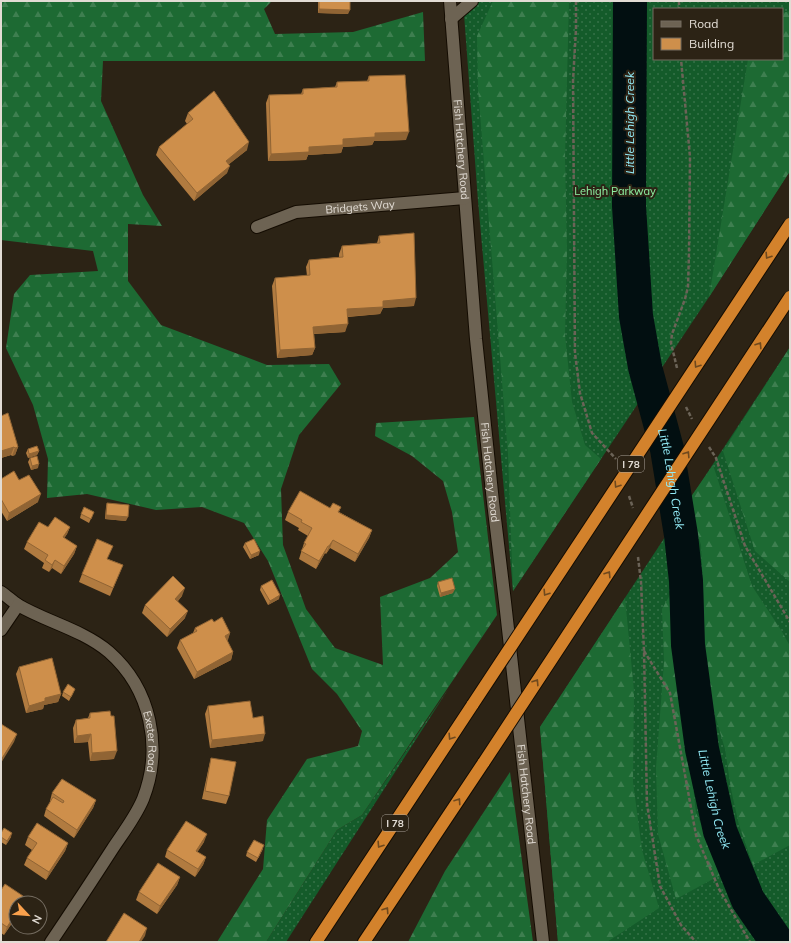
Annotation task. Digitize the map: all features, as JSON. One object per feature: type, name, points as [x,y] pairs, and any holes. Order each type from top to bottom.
[{"type":"highway","name":"I 78","points":[[316,942],[790,224]]},
{"type":"highway","points":[[364,942],[790,298]]},
{"type":"street","name":"Fish Hatchery Road","points":[[450,1],[476,339],[492,494],[543,942]]},
{"type":"street","points":[[451,19],[472,1]]},
{"type":"street","name":"Bridgets Way","points":[[257,227],[296,212],[465,198]]},
{"type":"street","name":"Exeter Road","points":[[1,592],[18,605],[92,640],[109,652],[125,668],[139,690],[148,710],[152,732],[153,754],[151,775],[143,800],[130,823],[52,942]]},
{"type":"street","points":[[1,630],[18,605]]},
{"type":"path","points":[[644,651],[670,693],[696,835],[719,889],[750,942]]},
{"type":"green space","points":[[1,1],[272,1],[264,9],[275,34],[353,32],[423,12],[425,61],[103,61],[101,101],[143,195],[162,226],[128,224],[128,281],[161,325],[267,365],[329,364],[341,384],[299,435],[281,489],[283,545],[306,609],[335,648],[383,665],[380,597],[430,578],[458,552],[452,512],[443,481],[412,456],[375,436],[376,423],[474,417],[497,615],[362,815],[337,830],[266,942],[217,942],[263,869],[267,820],[307,759],[358,746],[362,731],[337,694],[312,669],[268,561],[244,523],[202,507],[156,510],[87,494],[47,498],[48,459],[33,405],[6,348],[14,294],[30,275],[98,271],[93,251],[1,240]]},
{"type":"green space","name":"Lehigh Parkway","points":[[463,1],[790,1],[790,171],[709,297],[513,591],[478,201]]},
{"type":"green space","points":[[493,1],[569,1],[565,158],[567,251],[565,335],[572,402],[585,445],[601,459],[513,591],[508,454],[478,89],[477,36]]},
{"type":"green space","points":[[790,11],[790,171],[709,297],[748,60],[783,60],[783,13]]},
{"type":"green space","points":[[790,347],[790,942],[558,942],[540,727]]},
{"type":"green space","points":[[790,347],[790,582],[755,551],[723,451]]},
{"type":"green space","points":[[713,465],[752,586],[790,646],[790,845],[753,865],[739,825],[731,789],[725,749],[710,698],[703,645],[704,608],[701,545],[688,501]]},
{"type":"green space","points":[[671,593],[696,813],[724,873],[676,899],[658,834],[656,768],[664,662],[662,609]]},
{"type":"green space","points":[[625,598],[634,691],[633,782],[642,850],[659,908],[607,942],[558,942],[540,727]]},
{"type":"green space","points":[[449,688],[286,942],[266,942],[337,830],[362,815]]},
{"type":"green space","points":[[510,772],[533,942],[408,942],[445,871]]},
{"type":"building","points":[[319,1],[350,1],[350,10],[319,9]]},
{"type":"building","points":[[405,75],[409,132],[375,133],[375,137],[343,139],[343,145],[309,147],[309,152],[271,154],[269,95],[303,94],[303,89],[337,87],[337,82],[369,81],[369,76]]},
{"type":"building","points":[[214,91],[249,142],[226,161],[230,166],[197,193],[159,147],[193,119],[188,113]]},
{"type":"building","points":[[414,233],[416,298],[383,301],[383,307],[347,309],[348,324],[313,327],[315,348],[280,350],[275,278],[310,275],[309,260],[343,257],[342,246],[380,243],[379,236]]},
{"type":"building","points":[[8,413],[18,447],[1,451],[1,416]]},
{"type":"building","points":[[37,446],[39,451],[29,454],[28,449]]},
{"type":"building","points":[[37,456],[39,464],[32,466],[30,458]]},
{"type":"building","points":[[14,471],[19,480],[29,475],[41,494],[9,513],[1,499],[1,479]]},
{"type":"building","points":[[300,491],[330,508],[333,503],[341,507],[338,512],[372,530],[358,554],[333,540],[319,561],[301,551],[306,544],[304,543],[312,528],[288,512]]},
{"type":"building","points":[[107,503],[129,505],[128,517],[106,515]]},
{"type":"building","points":[[84,507],[94,512],[91,519],[81,514]]},
{"type":"building","points":[[55,517],[70,527],[63,537],[77,546],[64,566],[55,560],[52,565],[45,560],[48,555],[27,542],[39,522],[48,527]]},
{"type":"building","points":[[97,539],[113,546],[107,559],[123,565],[113,588],[82,574]]},
{"type":"building","points":[[254,539],[260,551],[251,555],[245,543]]},
{"type":"building","points":[[173,576],[185,588],[175,599],[188,611],[170,629],[145,605]]},
{"type":"building","points":[[452,578],[455,589],[441,593],[438,582]]},
{"type":"building","points":[[272,580],[280,595],[270,601],[261,586]]},
{"type":"building","points":[[222,617],[230,633],[225,636],[233,652],[197,672],[180,640],[197,631],[195,628],[212,619],[214,622]]},
{"type":"building","points":[[52,658],[61,694],[45,698],[45,701],[29,706],[19,667]]},
{"type":"building","points":[[68,684],[75,689],[71,697],[63,692]]},
{"type":"building","points":[[250,701],[253,718],[263,716],[265,734],[212,740],[208,706]]},
{"type":"building","points":[[110,711],[111,716],[114,716],[117,751],[92,753],[91,734],[77,736],[76,720],[90,718],[90,713]]},
{"type":"building","points":[[1,724],[17,734],[1,760]]},
{"type":"building","points":[[211,758],[236,762],[229,796],[205,791]]},
{"type":"building","points":[[62,779],[96,800],[77,830],[46,809],[53,797],[63,803],[64,801],[52,793]]},
{"type":"building","points":[[186,821],[207,834],[196,851],[206,857],[198,869],[167,850]]},
{"type":"building","points":[[37,823],[68,843],[49,872],[27,858],[37,843],[28,837]]},
{"type":"building","points":[[4,828],[12,833],[7,841],[1,837],[1,833]]},
{"type":"building","points":[[254,840],[264,845],[258,858],[247,852]]},
{"type":"building","points":[[158,863],[180,877],[160,906],[139,892]]},
{"type":"building","points":[[5,884],[22,895],[8,895],[7,927],[1,923],[1,890]]},
{"type":"building","points":[[124,913],[147,928],[139,942],[106,942]]},
{"type":"waterway","name":"Little Lehigh Creek","points":[[630,1],[629,206],[636,316],[645,367],[667,449],[681,535],[686,581],[688,645],[702,749],[720,831],[748,900],[777,942]]}]
